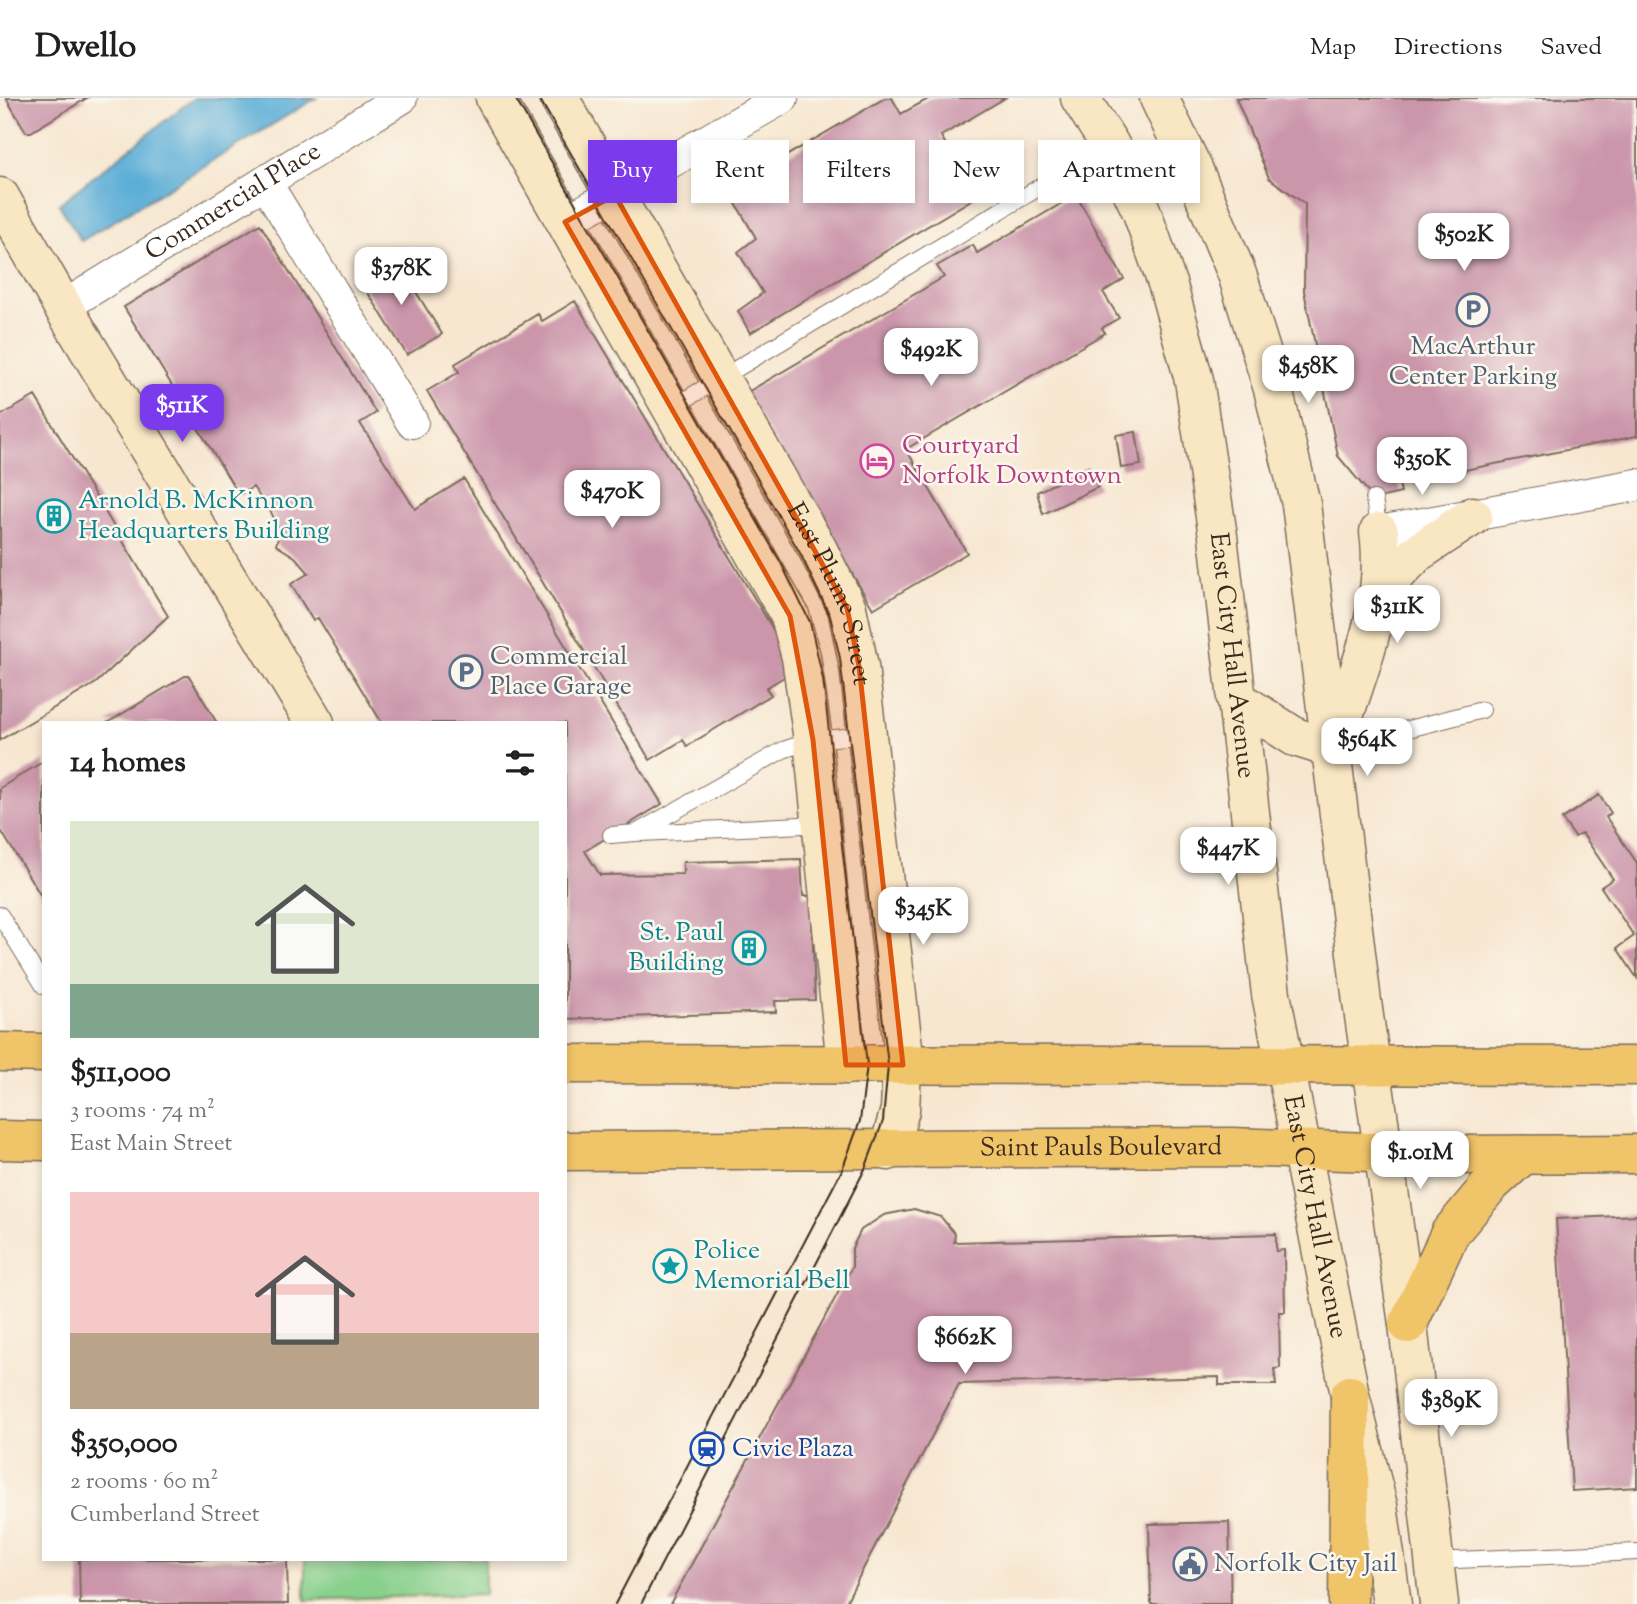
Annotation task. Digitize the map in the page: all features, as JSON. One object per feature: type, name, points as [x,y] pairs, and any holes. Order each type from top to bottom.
[{"type":"main road","name":"East Plume Street","points":[[495,98],[790,616],[803,668],[813,740],[846,1065]]},
{"type":"main road","name":"East Plume Street","points":[[559,98],[588,148]]},
{"type":"main road","name":"East City Hall Avenue","points":[[1080,98],[1107,140]]},
{"type":"main road","points":[[1158,98],[1223,237],[1255,329],[1279,412],[1301,504],[1372,1066],[1408,1324],[1439,1604]]},
{"type":"main road","points":[[1,199],[63,307],[314,721]]},
{"type":"main road","name":"East Plume Street","points":[[620,203],[829,569],[847,608],[856,646],[899,1000],[903,1065],[900,1110],[888,1151]]},
{"type":"main road","name":"East City Hall Avenue","points":[[1138,203],[1155,246],[1194,380],[1211,478],[1270,994],[1350,1395],[1378,1506],[1392,1604]]},
{"type":"main road","points":[[1333,749],[1371,629],[1380,591],[1377,515]]},
{"type":"main road","points":[[1380,591],[1417,553],[1473,516]]},
{"type":"main road","points":[[1236,699],[1307,743],[1333,749]]},
{"type":"main road","points":[[0,1052],[42,1053]]},
{"type":"main road","points":[[567,1065],[1637,1066]]},
{"type":"main road","points":[[0,1140],[42,1141]]},
{"type":"main road","name":"Saint Pauls Boulevard","points":[[567,1150],[888,1151],[1065,1148],[1523,1155],[1637,1154]]},
{"type":"main road","points":[[1408,1324],[1450,1233],[1474,1202],[1523,1155]]},
{"type":"main road","points":[[1348,1604],[1350,1395]]},
{"type":"street","name":"Commercial Place","points":[[63,307],[401,98]]},
{"type":"street","points":[[677,159],[782,98]]},
{"type":"street","points":[[1100,98],[1109,140]]},
{"type":"street","points":[[265,182],[412,422]]},
{"type":"street","points":[[565,222],[600,203]]},
{"type":"street","points":[[1377,515],[1473,516],[1637,485]]},
{"type":"lane","points":[[671,408],[1038,188]]},
{"type":"lane","points":[[1333,749],[1482,710]]},
{"type":"lane","points":[[636,833],[776,754],[813,740],[867,735]]},
{"type":"lane","points":[[611,835],[822,824]]},
{"type":"lane","points":[[0,915],[42,983]]},
{"type":"lane","points":[[1434,1561],[1637,1552]]},
{"type":"highlighted area","points":[[615,195],[847,608],[859,666],[903,1065],[846,1065],[813,740],[790,616],[565,222]]},
{"type":"green space","points":[[305,1561],[485,1561],[485,1594],[305,1600]]},
{"type":"water","points":[[194,98],[316,98],[81,241],[59,204]]},
{"type":"building","points":[[6,98],[87,98],[31,132],[26,132]]},
{"type":"building","points":[[885,98],[892,98],[901,114],[930,98],[1005,98],[941,136],[943,140],[929,140],[929,203],[966,203],[750,333],[738,311],[763,293],[738,252],[756,238],[736,203],[789,203],[789,154],[803,146],[803,203],[915,203],[915,140],[813,140]]},
{"type":"building","name":"MacArthur Center Parking","points":[[1236,98],[1637,98],[1637,436],[1399,483],[1401,493],[1374,499],[1338,456],[1304,291],[1305,204],[1269,178]]},
{"type":"building","points":[[1062,203],[1081,203],[1124,279],[1103,292],[1119,318],[1102,328],[1105,333],[906,449],[967,553],[873,609],[746,393],[944,277],[937,266],[973,245],[977,253]]},
{"type":"building","points":[[260,224],[376,413],[360,423],[415,509],[464,479],[662,804],[585,851],[600,875],[683,874],[683,862],[801,859],[803,896],[811,896],[815,1000],[775,1001],[776,1012],[567,1019],[567,721],[381,721],[318,618],[313,621],[291,584],[309,573],[295,557],[276,545],[280,531],[253,487],[239,495],[124,307]]},
{"type":"building","points":[[395,258],[442,334],[407,355],[360,280]]},
{"type":"building","points":[[575,301],[797,669],[766,688],[771,695],[687,746],[683,740],[650,760],[427,391],[459,372],[455,364],[538,314],[542,321]]},
{"type":"building","name":"Arnold B. McKinnon Headquarters Building","points":[[35,396],[168,616],[96,683],[0,740],[0,416]]},
{"type":"building","points":[[1136,432],[1141,465],[1121,468],[1116,435]]},
{"type":"building","points":[[1088,467],[1098,487],[1043,514],[1037,492]]},
{"type":"building","points":[[189,676],[216,721],[110,721]]},
{"type":"building","points":[[42,762],[42,898],[0,829],[0,788]]},
{"type":"building","points":[[1599,795],[1611,813],[1606,817],[1637,863],[1637,978],[1617,948],[1634,936],[1601,887],[1613,879],[1582,833],[1575,837],[1562,819]]},
{"type":"building","points":[[914,1209],[941,1217],[955,1234],[954,1242],[1276,1234],[1276,1251],[1284,1250],[1285,1312],[1279,1312],[1280,1368],[1274,1369],[1276,1385],[1219,1385],[1219,1377],[959,1384],[845,1604],[670,1604],[852,1267],[852,1248],[861,1230],[884,1215]]},
{"type":"building","points":[[1637,1215],[1637,1487],[1572,1491],[1556,1219]]},
{"type":"building","name":"Norfolk City Jail","points":[[1229,1522],[1231,1604],[1151,1604],[1149,1524]]},
{"type":"building","points":[[79,1561],[287,1561],[288,1604],[80,1604]]},
{"type":"tram line","points":[[515,98],[781,563],[810,622],[823,679],[867,1065],[860,1121],[842,1170],[615,1604]]},
{"type":"tram line","points":[[539,98],[800,553],[830,616],[840,658],[888,1065],[883,1121],[865,1169],[641,1604]]},
{"type":"place","name":"MacArthur Center Parking","points":[[1473,310]]},
{"type":"place","name":"Courtyard Norfolk Downtown","points":[[877,461]]},
{"type":"place","name":"Arnold B. McKinnon Headquarters Building","points":[[54,516]]},
{"type":"place","name":"Commercial Place Garage","points":[[466,672]]},
{"type":"place","name":"St. Paul Building","points":[[749,948]]},
{"type":"place","name":"Police Memorial Bell","points":[[670,1266]]},
{"type":"place","name":"Civic Plaza","points":[[707,1449]]},
{"type":"place","name":"Norfolk City Jail","points":[[1190,1564]]}]
